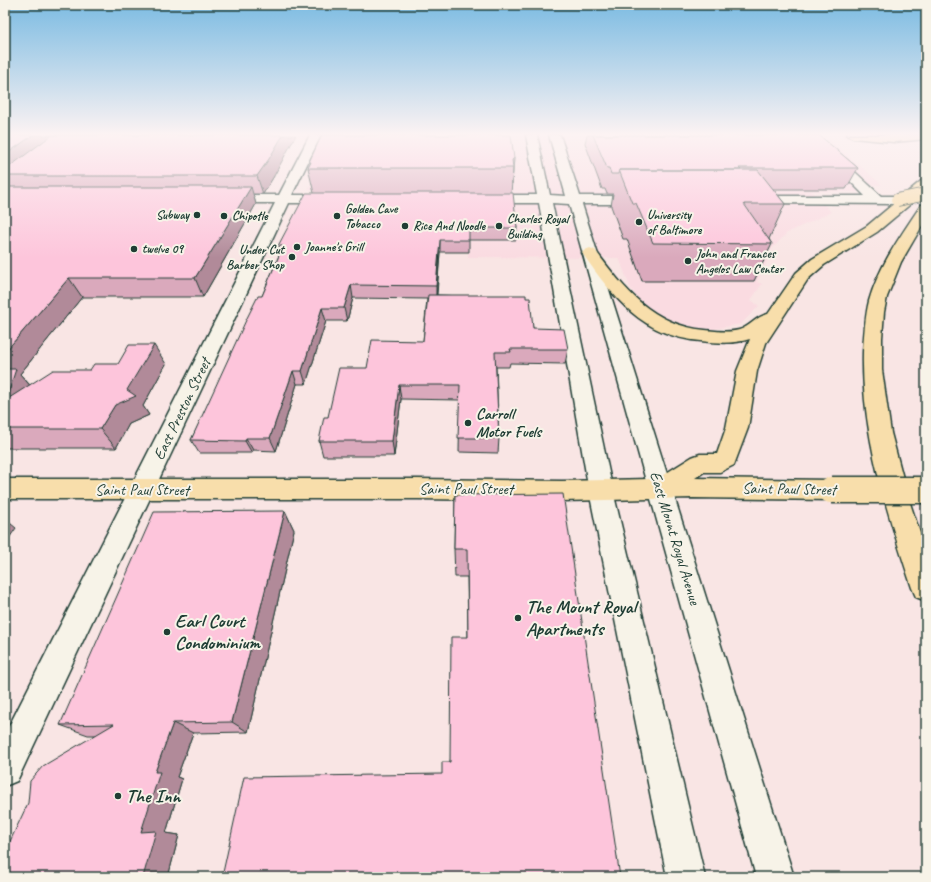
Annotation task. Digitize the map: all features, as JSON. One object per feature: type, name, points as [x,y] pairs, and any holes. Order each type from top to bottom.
[{"type":"main road","name":"East Preston Street","points":[[5,769],[143,490],[295,176]]},
{"type":"main road","points":[[540,176],[601,491],[686,877]]},
{"type":"main road","name":"East Mount Royal Avenue","points":[[567,176],[775,877]]},
{"type":"main road","points":[[660,489],[700,463],[720,462],[726,459],[737,428],[750,364],[757,343],[802,276],[818,262],[872,229],[926,184]]},
{"type":"main road","points":[[737,200],[886,200],[926,194]]},
{"type":"main road","points":[[214,199],[346,199]]},
{"type":"main road","points":[[470,199],[658,200]]},
{"type":"main road","points":[[926,208],[890,270],[879,297],[874,328],[872,360],[876,409],[886,461],[915,558],[926,588]]},
{"type":"main road","points":[[590,253],[607,278],[632,306],[654,321],[673,330],[688,334],[728,337],[744,336],[758,329],[781,306]]},
{"type":"main road","name":"Saint Paul Street","points":[[5,489],[418,489],[601,491],[660,489],[926,490]]},
{"type":"street","points":[[858,176],[886,200]]},
{"type":"shaded area","name":"University of Baltimore","points":[[314,176],[872,176],[882,185],[854,186],[859,192],[812,191],[831,212],[787,233],[764,257],[768,259],[757,282],[762,284],[751,300],[759,306],[741,324],[714,329],[692,328],[670,321],[648,309],[637,298],[630,287],[619,258],[468,257],[468,191],[308,190]]},
{"type":"building","points":[[621,176],[763,176],[785,204],[744,204],[772,244],[653,243],[636,203],[632,203]]},
{"type":"building","points":[[5,187],[251,187],[195,278],[69,278],[5,352]]},
{"type":"building","points":[[306,193],[513,193],[517,228],[469,228],[469,240],[440,240],[436,286],[351,285],[344,308],[322,308],[302,371],[293,371],[270,438],[246,438],[245,441],[191,440],[247,318],[258,296],[262,296],[283,246],[278,246]]},
{"type":"building","points":[[428,295],[526,295],[526,298],[530,298],[533,328],[564,329],[568,349],[510,349],[511,352],[495,352],[499,438],[458,438],[460,385],[399,385],[392,441],[319,441],[324,417],[328,417],[339,368],[367,368],[372,340],[423,341]]},
{"type":"building","points":[[129,345],[154,345],[127,390],[136,396],[115,405],[100,429],[5,429],[5,369],[16,369],[6,400],[53,370],[90,370],[94,364],[118,364]]},
{"type":"building","points":[[563,494],[620,877],[222,877],[244,777],[442,774],[442,762],[450,762],[451,637],[468,637],[467,549],[454,549],[455,495]]},
{"type":"building","points":[[285,511],[232,722],[173,723],[155,772],[160,772],[141,832],[156,831],[143,877],[5,877],[5,852],[28,803],[30,781],[43,766],[114,724],[60,725],[154,512]]},
{"type":"place","name":"Subway","points":[[197,215]]},
{"type":"place","name":"Chipotle","points":[[224,216]]},
{"type":"place","name":"Golden Cave Tobacco","points":[[337,216]]},
{"type":"place","name":"University of Baltimore","points":[[639,222]]},
{"type":"place","name":"Rice And Noodle","points":[[405,226]]},
{"type":"place","name":"Charles Royal Building","points":[[499,226]]},
{"type":"place","name":"Joanne's Grill","points":[[297,247]]},
{"type":"place","name":"twelve 09","points":[[134,249]]},
{"type":"place","name":"Under Cut Barber Shop","points":[[292,257]]},
{"type":"place","name":"John and Frances Angelos Law Center","points":[[688,261]]},
{"type":"place","name":"Carroll Motor Fuels","points":[[468,423]]},
{"type":"place","name":"The Mount Royal Apartments","points":[[518,618]]},
{"type":"place","name":"Earl Court Condominium","points":[[167,632]]},
{"type":"place","name":"The Inn","points":[[118,796]]}]
